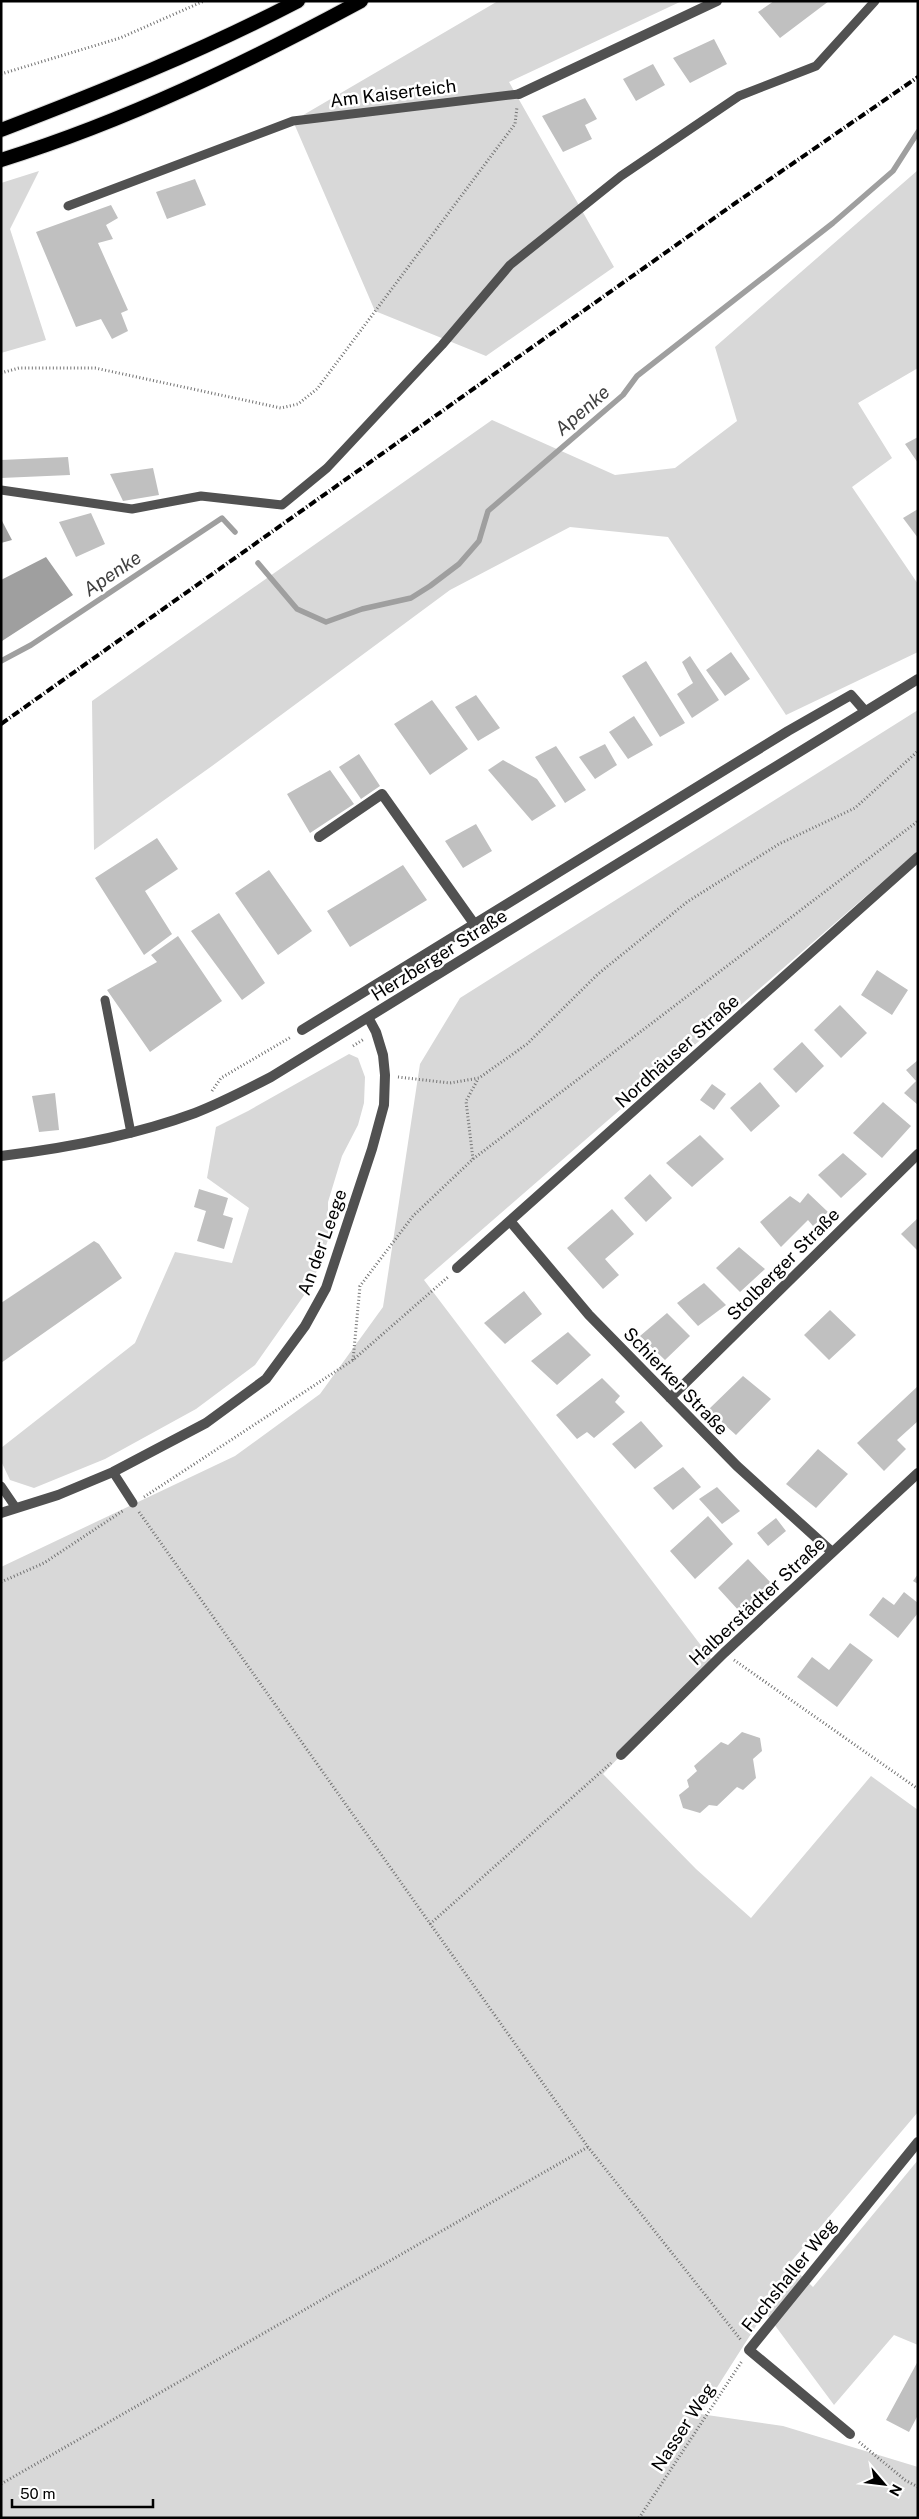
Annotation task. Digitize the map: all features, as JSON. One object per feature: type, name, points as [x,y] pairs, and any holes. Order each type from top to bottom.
[{"type":"highway","points":[[1,130],[166,64],[239,32],[298,1]]},
{"type":"highway","points":[[1,160],[85,131],[168,96],[253,57],[362,1]]},
{"type":"street","name":"Am Kaiserteich","points":[[519,94],[717,1]]},
{"type":"street","name":"Herzberger Straße","points":[[1,1156],[55,1150],[131,1133],[195,1113],[271,1077],[369,1019],[482,946],[918,679]]},
{"type":"street","name":"Herzberger Straße","points":[[302,1030],[788,731],[852,695],[865,711]]},
{"type":"street","name":"Herzberger Straße","points":[[319,837],[382,794],[475,924]]},
{"type":"street","name":"Nordhäuser Straße","points":[[457,1268],[918,858]]},
{"type":"street","name":"An der Leege","points":[[1,1513],[58,1495],[113,1472],[206,1423],[266,1379],[305,1326],[326,1288],[372,1149],[384,1104],[385,1075],[383,1055],[376,1032],[369,1019]]},
{"type":"street","name":"Stolberger Straße","points":[[670,1398],[918,1154]]},
{"type":"street","name":"Schierker Straße","points":[[510,1221],[589,1315],[737,1466],[832,1552]]},
{"type":"street","name":"Halberstädter Straße","points":[[621,1755],[724,1653],[918,1473]]},
{"type":"street","name":"Fuchshaller Weg","points":[[850,2434],[749,2350],[918,2142]]},
{"type":"lane","points":[[1,490],[132,510],[201,496],[282,505],[327,468],[442,345],[510,265],[621,176],[739,96],[816,66],[875,1]]},
{"type":"lane","name":"Am Kaiserteich","points":[[68,206],[293,121],[519,94]]},
{"type":"lane","points":[[105,1000],[131,1133]]},
{"type":"lane","points":[[113,1472],[133,1503]]},
{"type":"lane","points":[[1,1486],[16,1508]]},
{"type":"path","points":[[1,74],[120,38],[204,1]]},
{"type":"path","points":[[1,373],[19,368],[95,368],[281,408],[298,404],[317,389],[515,124],[519,94]]},
{"type":"path","points":[[473,1159],[466,1101],[479,1078],[527,1044],[598,974],[687,902],[779,844],[856,808],[918,751]]},
{"type":"path","points":[[353,1360],[360,1286],[413,1216],[473,1159],[918,821]]},
{"type":"path","points":[[195,1113],[221,1078],[302,1030]]},
{"type":"path","points":[[385,1075],[450,1083],[479,1078]]},
{"type":"path","points":[[1,1582],[44,1563],[353,1360],[457,1268]]},
{"type":"path","points":[[133,1503],[588,2147],[749,2350]]},
{"type":"path","points":[[724,1653],[918,1789]]},
{"type":"path","points":[[430,1924],[621,1755]]},
{"type":"path","points":[[1,2484],[588,2147]]},
{"type":"path","name":"Nasser Weg","points":[[639,2518],[749,2350]]},
{"type":"path","points":[[850,2434],[905,2480],[918,2487]]},
{"type":"shaded area","points":[[498,1],[682,1],[509,82],[614,267],[486,356],[375,311],[293,121]]},
{"type":"shaded area","points":[[918,170],[918,368],[858,403],[892,458],[852,487],[918,584],[918,652],[786,715],[668,537],[570,527],[450,590],[212,766],[94,850],[92,701],[492,420],[615,475],[675,468],[737,421],[715,347]]},
{"type":"shaded area","points":[[39,171],[10,229],[46,340],[1,353],[1,183]]},
{"type":"shaded area","points":[[1,519],[12,540],[1,543]]},
{"type":"shaded area","points":[[46,557],[73,595],[2,641],[1,580]]},
{"type":"shaded area","points":[[918,710],[918,851],[424,1280],[712,1660],[603,1774],[696,1869],[751,1918],[871,1776],[918,1810],[918,2112],[789,2264],[813,2287],[918,2160],[918,2345],[894,2335],[834,2405],[765,2312],[700,2414],[783,2426],[918,2467],[918,2518],[1,2518],[1,1567],[235,1456],[320,1394],[383,1307],[420,1064],[460,998]]},
{"type":"shaded area","points":[[349,1054],[358,1058],[365,1077],[364,1103],[358,1125],[342,1156],[328,1202],[328,1240],[312,1284],[255,1365],[196,1409],[105,1459],[34,1488],[10,1480],[1,1461],[1,1448],[135,1343],[175,1252],[232,1263],[249,1208],[207,1178],[216,1127]]},
{"type":"building","points":[[774,1],[829,1],[780,38],[758,12]]},
{"type":"building","points":[[714,39],[727,64],[690,83],[673,58]]},
{"type":"building","points":[[653,64],[665,85],[636,101],[623,79]]},
{"type":"building","points":[[585,98],[597,119],[585,125],[592,139],[563,152],[542,116]]},
{"type":"building","points":[[195,179],[206,205],[167,219],[156,192]]},
{"type":"building","points":[[111,205],[118,218],[106,225],[113,239],[98,243],[128,310],[121,313],[128,331],[112,339],[101,319],[76,327],[36,232]]},
{"type":"building","points":[[918,437],[918,463],[905,444]]},
{"type":"building","points":[[68,457],[70,475],[1,478],[1,460]]},
{"type":"building","points":[[153,468],[159,495],[123,501],[110,474]]},
{"type":"building","points":[[918,509],[918,538],[903,518]]},
{"type":"building","points":[[91,513],[105,544],[76,557],[59,522]]},
{"type":"building","points":[[731,652],[750,679],[725,696],[706,670]]},
{"type":"building","points":[[690,656],[719,700],[692,718],[677,694],[693,683],[682,662]]},
{"type":"building","points":[[646,661],[685,723],[660,737],[622,676]]},
{"type":"building","points":[[476,695],[500,728],[478,741],[455,707]]},
{"type":"building","points":[[432,700],[468,749],[430,775],[394,724]]},
{"type":"building","points":[[634,716],[653,745],[628,759],[609,732]]},
{"type":"building","points":[[605,744],[617,765],[595,779],[579,757]]},
{"type":"building","points":[[556,746],[586,790],[565,803],[535,757]]},
{"type":"building","points":[[359,754],[380,786],[361,799],[339,767]]},
{"type":"building","points":[[503,760],[537,779],[556,806],[532,821],[488,770]]},
{"type":"building","points":[[330,770],[354,804],[310,833],[287,794]]},
{"type":"building","points":[[476,824],[492,851],[463,868],[445,841]]},
{"type":"building","points":[[157,838],[178,869],[145,891],[172,934],[144,955],[95,878]]},
{"type":"building","points":[[403,865],[427,900],[350,947],[327,911]]},
{"type":"building","points":[[269,870],[312,931],[278,955],[235,893]]},
{"type":"building","points":[[219,913],[265,983],[242,1000],[191,931]]},
{"type":"building","points":[[178,936],[222,1001],[150,1052],[107,990],[157,962],[151,955]]},
{"type":"building","points":[[877,970],[908,990],[892,1015],[861,995]]},
{"type":"building","points":[[840,1005],[867,1033],[841,1058],[814,1030]]},
{"type":"building","points":[[802,1042],[824,1066],[796,1093],[773,1069]]},
{"type":"building","points":[[918,1060],[918,1105],[904,1093],[916,1081],[906,1070]]},
{"type":"building","points":[[760,1082],[780,1106],[751,1132],[730,1108]]},
{"type":"building","points":[[712,1084],[726,1094],[714,1110],[700,1100]]},
{"type":"building","points":[[55,1093],[59,1130],[39,1132],[32,1096]]},
{"type":"building","points":[[883,1102],[911,1126],[882,1158],[853,1133]]},
{"type":"building","points":[[700,1135],[724,1159],[692,1187],[666,1163]]},
{"type":"building","points":[[843,1153],[867,1174],[841,1198],[818,1175]]},
{"type":"building","points":[[650,1174],[672,1198],[646,1222],[624,1198]]},
{"type":"building","points":[[199,1189],[228,1198],[223,1215],[233,1218],[224,1249],[197,1241],[206,1211],[194,1207]]},
{"type":"building","points":[[808,1193],[828,1212],[813,1226],[808,1220],[781,1247],[760,1222],[790,1196],[800,1203]]},
{"type":"building","points":[[612,1209],[634,1234],[605,1259],[619,1275],[603,1289],[567,1248]]},
{"type":"building","points":[[918,1218],[918,1251],[901,1234]]},
{"type":"building","points":[[94,1241],[99,1244],[122,1278],[1,1363],[1,1303]]},
{"type":"building","points":[[739,1247],[765,1269],[740,1292],[716,1268]]},
{"type":"building","points":[[704,1283],[726,1305],[698,1326],[677,1303]]},
{"type":"building","points":[[524,1291],[542,1314],[505,1344],[484,1323]]},
{"type":"building","points":[[830,1310],[856,1335],[829,1360],[804,1335]]},
{"type":"building","points":[[667,1313],[690,1336],[665,1360],[640,1336]]},
{"type":"building","points":[[568,1332],[591,1355],[557,1385],[531,1361]]},
{"type":"building","points":[[743,1376],[771,1399],[736,1435],[708,1410]]},
{"type":"building","points":[[602,1378],[620,1396],[615,1402],[625,1412],[594,1438],[587,1432],[577,1439],[556,1415]]},
{"type":"building","points":[[918,1386],[918,1421],[897,1440],[906,1449],[884,1471],[857,1443]]},
{"type":"building","points":[[641,1421],[663,1446],[635,1469],[612,1444]]},
{"type":"building","points":[[818,1449],[848,1474],[816,1508],[786,1484]]},
{"type":"building","points":[[683,1467],[701,1487],[673,1510],[653,1488]]},
{"type":"building","points":[[717,1487],[740,1511],[722,1524],[699,1499]]},
{"type":"building","points":[[708,1516],[733,1544],[695,1579],[670,1551]]},
{"type":"building","points":[[776,1518],[786,1531],[768,1546],[757,1533]]},
{"type":"building","points":[[748,1559],[771,1583],[740,1612],[718,1588]]},
{"type":"building","points":[[918,1574],[918,1584],[913,1581]]},
{"type":"building","points":[[904,1592],[918,1603],[918,1613],[898,1638],[869,1615],[883,1597],[894,1605]]},
{"type":"building","points":[[850,1643],[873,1660],[837,1707],[797,1677],[812,1657],[829,1670]]},
{"type":"building","points":[[742,1732],[760,1738],[762,1751],[753,1759],[756,1778],[743,1790],[737,1787],[717,1806],[709,1805],[700,1813],[683,1808],[679,1795],[689,1787],[687,1780],[697,1771],[694,1766],[721,1742],[728,1745]]},
{"type":"building","points":[[918,2361],[918,2415],[909,2432],[886,2420]]},
{"type":"waterway","name":"Apenke","points":[[258,563],[297,609],[326,622],[362,609],[411,598],[430,586],[459,564],[479,541],[488,511],[623,395],[637,376],[833,223],[893,171],[918,132]]},
{"type":"waterway","name":"Apenke","points":[[1,661],[31,645],[222,518],[235,532]]},
{"type":"railway","points":[[1,724],[734,204],[918,77]]}]
